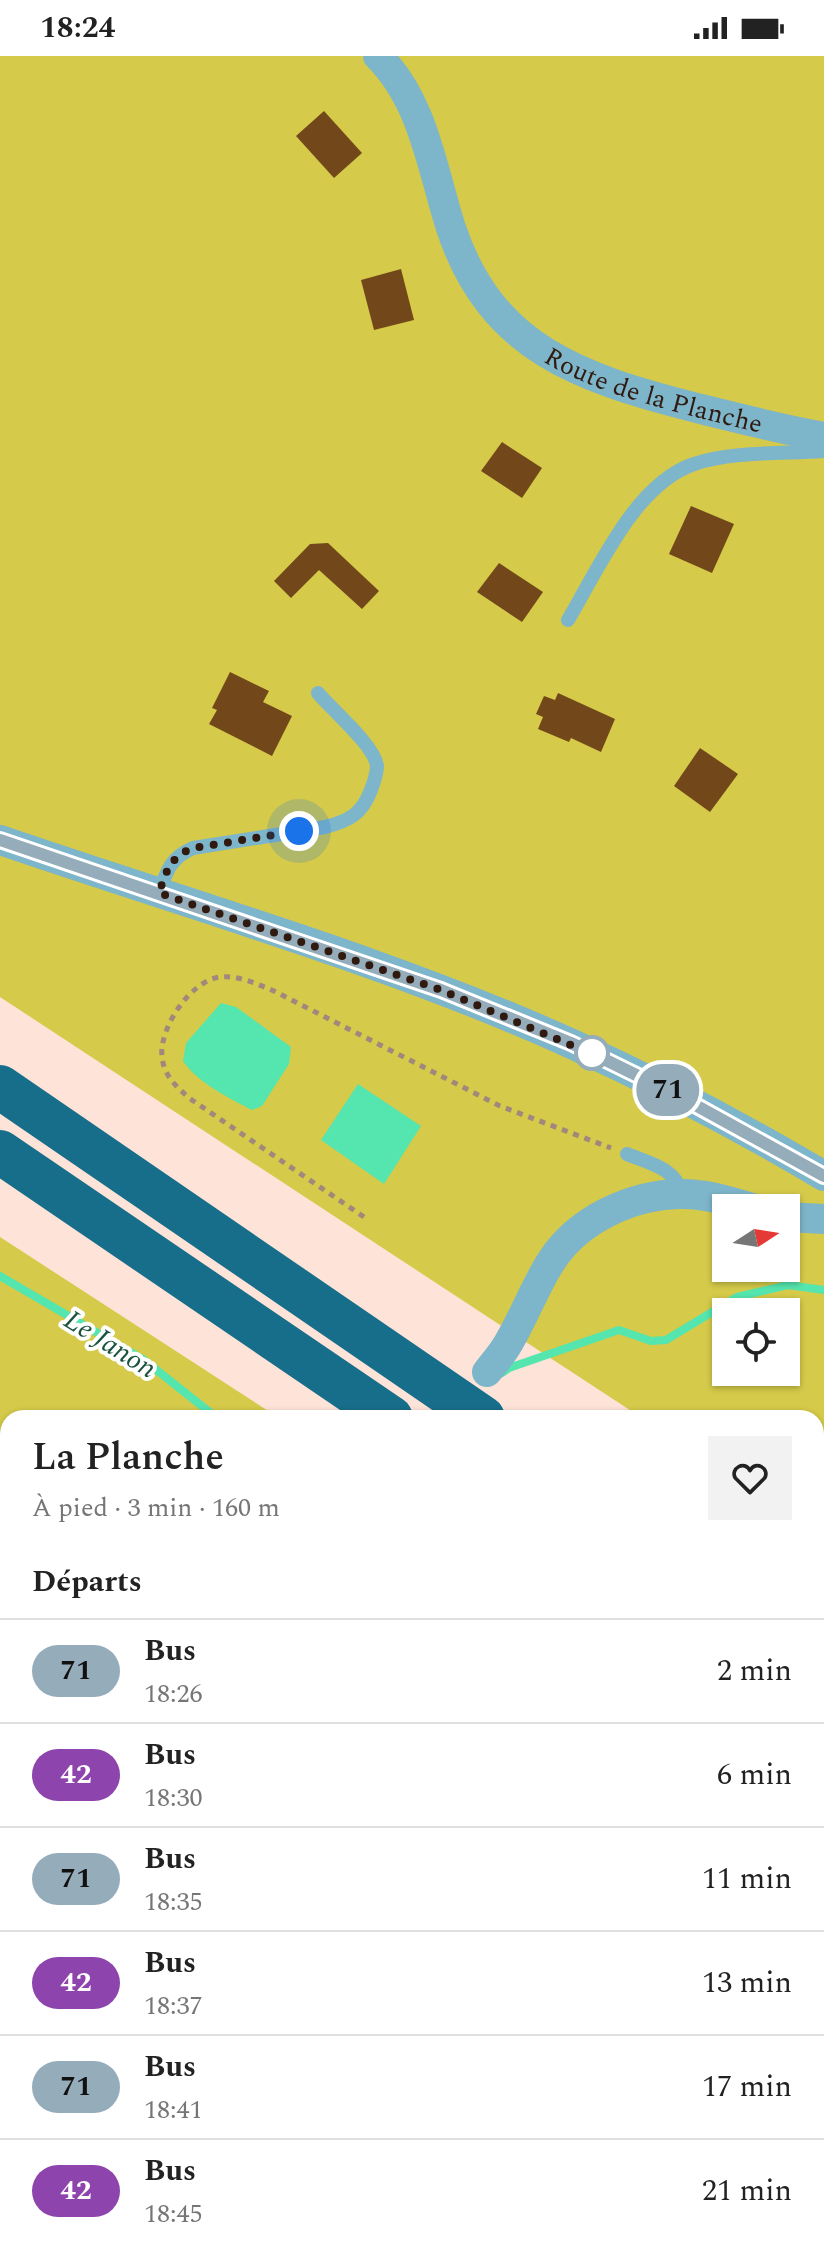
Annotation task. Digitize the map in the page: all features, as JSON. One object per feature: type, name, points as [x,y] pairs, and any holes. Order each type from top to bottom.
[{"type":"highway","points":[[0,1087],[471,1410]]},
{"type":"highway","points":[[0,1152],[379,1410]]},
{"type":"street","name":"Route de la Planche","points":[[378,56],[396,76],[415,110],[455,239],[476,283],[524,338],[573,370],[611,384],[783,430],[824,437]]},
{"type":"street","points":[[0,840],[441,990],[571,1043],[677,1095],[824,1176]]},
{"type":"street","points":[[487,1372],[508,1345],[554,1256],[577,1231],[607,1213],[642,1198],[681,1193],[712,1197]]},
{"type":"street","points":[[800,1218],[824,1219]]},
{"type":"lane","points":[[568,620],[616,539],[638,507],[663,479],[694,464],[724,458],[824,451]]},
{"type":"lane","points":[[159,893],[171,863],[179,853],[345,822],[367,802],[377,765],[373,751],[318,693]]},
{"type":"lane","points":[[627,1154],[668,1172],[677,1179],[681,1193]]},
{"type":"path","points":[[364,1217],[189,1098],[168,1078],[161,1056],[165,1037],[189,993],[206,981],[222,977],[246,980],[274,991],[500,1106],[627,1154]]},
{"type":"shaded area","points":[[0,56],[824,56],[824,1410],[630,1410],[0,997]]},
{"type":"shaded area","points":[[221,1003],[236,1007],[291,1047],[289,1064],[262,1106],[252,1110],[205,1083],[183,1061],[186,1043]]},
{"type":"shaded area","points":[[358,1084],[421,1126],[384,1184],[321,1140]]},
{"type":"shaded area","points":[[0,1237],[267,1410],[0,1410]]},
{"type":"building","points":[[324,111],[362,153],[334,178],[296,136]]},
{"type":"building","points":[[401,269],[414,320],[374,330],[361,280]]},
{"type":"building","points":[[502,442],[542,468],[522,498],[481,471]]},
{"type":"building","points":[[691,506],[734,524],[712,573],[669,554]]},
{"type":"building","points":[[328,543],[379,591],[362,609],[319,570],[291,598],[274,581],[310,544]]},
{"type":"building","points":[[499,563],[543,592],[522,622],[477,592]]},
{"type":"building","points":[[230,672],[269,691],[263,702],[292,716],[272,756],[209,724],[217,710],[212,708]]},
{"type":"building","points":[[558,693],[615,719],[601,752],[571,738],[569,742],[538,729],[543,717],[536,714],[544,696],[555,700]]},
{"type":"building","points":[[700,748],[738,774],[710,812],[674,786]]},
{"type":"waterway","name":"Le Janon","points":[[0,1276],[144,1360],[207,1410]]},
{"type":"waterway","name":"Le Janon","points":[[502,1373],[619,1330],[651,1341],[666,1340],[737,1297],[788,1285],[824,1290]]},
{"type":"bus line","name":"71","points":[[0,840],[441,990],[571,1043],[677,1095],[824,1176]]},
{"type":"route","points":[[299,831],[179,853],[171,863],[159,893],[441,990],[597,1056],[592,1053]]}]
